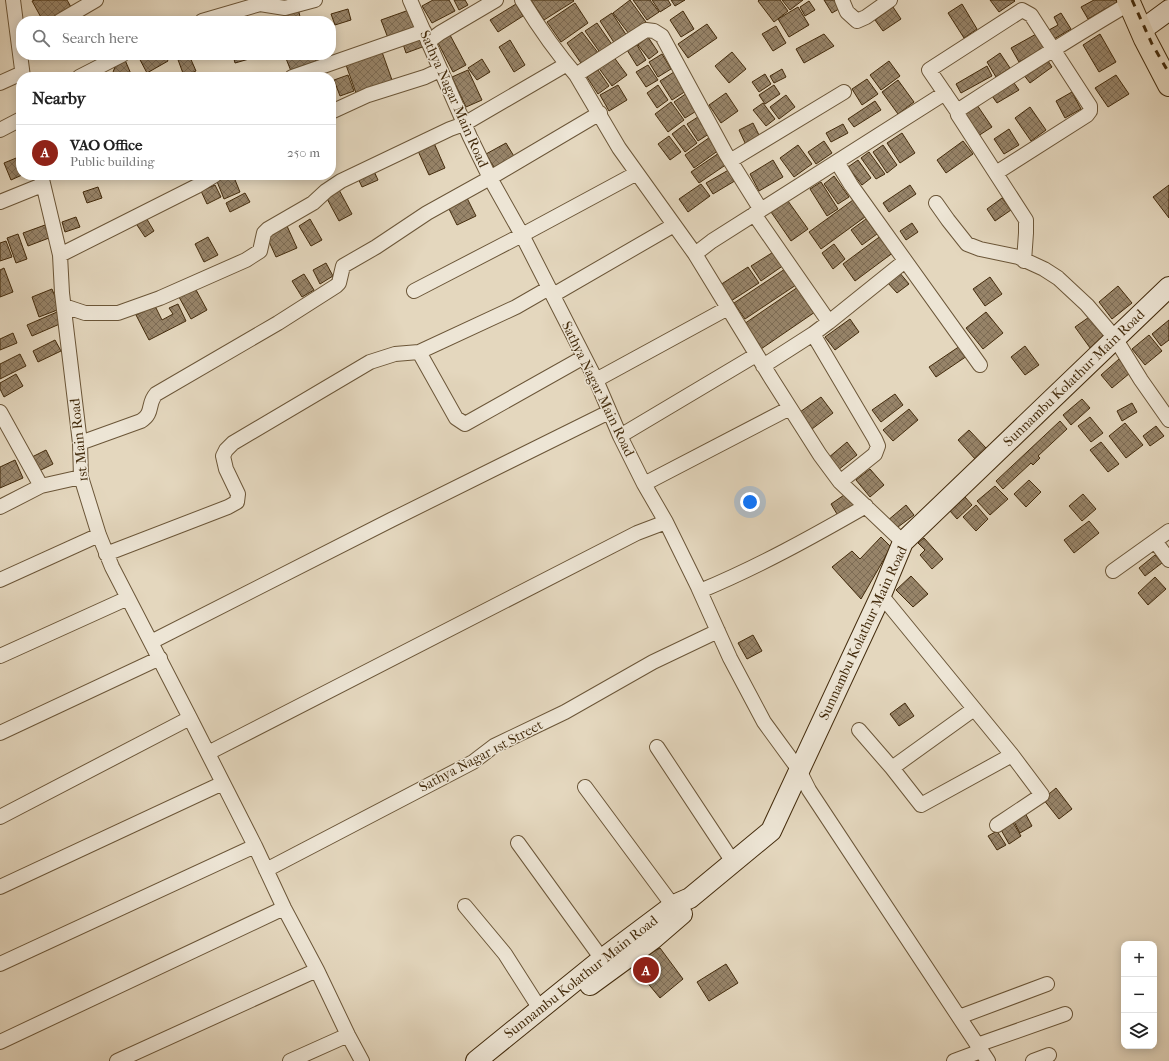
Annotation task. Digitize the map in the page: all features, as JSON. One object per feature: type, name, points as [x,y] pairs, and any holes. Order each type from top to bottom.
[{"type":"main road","points":[[1132,1],[1169,62]]},
{"type":"main road","points":[[1146,26],[1145,40],[1169,85]]},
{"type":"street","points":[[13,0],[16,18]]},
{"type":"street","points":[[69,16],[96,0]]},
{"type":"street","points":[[219,16],[260,4],[285,8],[315,0]]},
{"type":"street","name":"Sathya Nagar Main Road","points":[[410,0],[464,124],[490,178],[522,235],[596,380],[620,436],[644,484],[666,522],[700,591],[730,658],[764,722],[799,770],[809,790],[982,1052]]},
{"type":"street","points":[[309,72],[440,33],[496,0]]},
{"type":"street","points":[[522,0],[535,21],[576,75],[600,113],[619,148],[695,254],[820,455],[840,482],[903,542]]},
{"type":"street","points":[[842,0],[847,12],[857,21],[866,17],[890,0]]},
{"type":"street","points":[[957,111],[1132,1]]},
{"type":"street","points":[[996,173],[1087,115],[1090,111],[1090,106],[1031,15],[1022,10],[929,70],[957,111],[958,115],[1026,220],[1024,260]]},
{"type":"street","points":[[1146,26],[1169,10]]},
{"type":"street","points":[[576,75],[646,30],[654,31],[662,36],[758,212],[829,322]]},
{"type":"street","points":[[21,60],[22,72]]},
{"type":"street","points":[[89,72],[112,60]]},
{"type":"street","points":[[64,306],[85,313],[118,313],[160,298],[246,260],[260,251],[264,233],[268,229],[313,203],[326,191],[341,181],[450,129],[464,124],[567,64]]},
{"type":"street","points":[[336,110],[368,95],[425,77],[440,70]]},
{"type":"street","points":[[0,83],[16,77]]},
{"type":"street","points":[[730,161],[844,92]]},
{"type":"street","points":[[695,254],[712,241],[945,93]]},
{"type":"street","points":[[80,443],[146,418],[149,414],[153,398],[156,394],[278,323],[339,283],[343,266],[376,247],[427,213],[490,178],[600,113]]},
{"type":"street","points":[[0,130],[16,122]]},
{"type":"street","points":[[837,162],[851,185],[980,365]]},
{"type":"street","points":[[414,291],[638,173]]},
{"type":"street","points":[[0,202],[36,180]]},
{"type":"street","name":"1st Main Road","points":[[42,180],[60,255],[64,306],[80,443],[81,477],[99,535],[106,554],[255,846],[284,908],[318,970],[348,1035],[362,1061]]},
{"type":"street","points":[[60,255],[207,180]]},
{"type":"street","points":[[936,202],[967,244],[980,249],[1024,260],[1044,269],[1058,278],[1087,306],[1115,338],[1141,380],[1169,420]]},
{"type":"street","points":[[106,554],[238,502],[238,494],[226,469],[223,456],[226,450],[233,443],[370,362],[395,354],[420,352],[551,292],[674,225]]},
{"type":"street","points":[[620,436],[760,360],[813,334],[906,261]]},
{"type":"street","name":"Sunnambu Kolathur Main Road","points":[[489,1058],[540,1009],[602,959],[682,902],[771,831],[881,595],[903,542],[1169,287]]},
{"type":"street","points":[[596,380],[728,308]]},
{"type":"street","points":[[813,334],[878,446],[875,454],[840,482]]},
{"type":"street","points":[[420,352],[456,418],[465,424],[584,357]]},
{"type":"street","points":[[644,484],[790,408]]},
{"type":"street","points":[[0,412],[41,486]]},
{"type":"street","points":[[151,642],[391,520],[609,412]]},
{"type":"street","points":[[0,508],[41,486],[81,477]]},
{"type":"street","points":[[700,591],[754,567],[830,527],[866,506]]},
{"type":"street","points":[[208,753],[637,533],[666,522]]},
{"type":"street","points":[[1113,571],[1169,531]]},
{"type":"street","points":[[0,580],[99,535]]},
{"type":"street","points":[[1155,542],[1169,560]]},
{"type":"street","points":[[881,595],[1012,755],[1042,796],[997,825]]},
{"type":"street","points":[[0,656],[128,598]]},
{"type":"street","name":"Sathya Nagar 1st Street","points":[[266,870],[473,762],[494,746],[565,712],[654,662],[718,631]]},
{"type":"street","points":[[0,733],[160,658]]},
{"type":"street","points":[[892,768],[974,709]]},
{"type":"street","points":[[0,817],[190,718]]},
{"type":"street","points":[[859,730],[892,768],[921,805],[1012,755]]},
{"type":"street","points":[[657,747],[733,862]]},
{"type":"street","points":[[0,887],[223,783]]},
{"type":"street","points":[[585,787],[668,900],[682,902]]},
{"type":"street","points":[[518,843],[602,959]]},
{"type":"street","points":[[0,964],[255,846]]},
{"type":"street","name":"Sunnambu Kolathur Main Road","points":[[489,1058],[653,939],[685,911],[682,902]]},
{"type":"street","points":[[464,906],[505,954],[540,1009]]},
{"type":"street","points":[[0,1042],[284,908]]},
{"type":"street","points":[[117,1061],[318,970]]},
{"type":"street","points":[[959,1017],[1047,984]]},
{"type":"street","points":[[954,1061],[982,1052],[1065,1014]]},
{"type":"street","points":[[290,1061],[348,1035]]},
{"type":"street","points":[[1033,1061],[1049,1055]]},
{"type":"building","points":[[67,0],[71,7],[55,16],[40,16],[32,1]]},
{"type":"building","points":[[433,0],[449,0],[455,11],[432,23],[422,6]]},
{"type":"building","points":[[454,0],[465,0],[468,5],[459,10]]},
{"type":"building","points":[[531,0],[573,0],[574,1],[544,20]]},
{"type":"building","points":[[630,0],[646,22],[629,34],[613,13]]},
{"type":"building","points":[[633,0],[650,0],[659,12],[647,20]]},
{"type":"building","points":[[652,0],[668,0],[671,5],[660,12]]},
{"type":"building","points":[[671,0],[685,0],[675,6]]},
{"type":"building","points":[[780,0],[788,11],[774,22],[758,1]]},
{"type":"building","points":[[782,0],[803,0],[790,10]]},
{"type":"building","points":[[824,0],[840,0],[844,6],[832,13]]},
{"type":"building","points":[[990,0],[1014,0],[1015,1],[999,12]]},
{"type":"building","points":[[1094,0],[1116,0],[1117,2],[1088,19],[1081,7]]},
{"type":"building","points":[[809,1],[815,10],[805,16],[800,7]]},
{"type":"building","points":[[575,3],[588,23],[561,42],[547,22]]},
{"type":"building","points":[[516,4],[523,16],[498,32],[490,20]]},
{"type":"building","points":[[962,4],[977,29],[964,38],[948,13]]},
{"type":"building","points":[[798,7],[809,25],[789,37],[778,19]]},
{"type":"building","points":[[893,7],[901,19],[883,31],[875,20]]},
{"type":"building","points":[[298,8],[300,16],[285,16],[284,12]]},
{"type":"building","points":[[348,9],[351,20],[336,25],[336,16],[332,16],[331,14]]},
{"type":"building","points":[[409,10],[415,27],[388,38],[381,20]]},
{"type":"building","points":[[683,11],[694,29],[681,37],[670,20]]},
{"type":"building","points":[[612,13],[627,36],[615,44],[600,21]]},
{"type":"building","points":[[1061,13],[1071,29],[1054,39],[1049,30],[1058,25],[1054,17]]},
{"type":"building","points":[[597,23],[613,46],[601,54],[585,31]]},
{"type":"building","points":[[707,24],[717,38],[688,58],[678,44]]},
{"type":"building","points":[[776,26],[786,43],[773,51],[762,34]]},
{"type":"building","points":[[582,32],[599,54],[583,66],[567,43]]},
{"type":"building","points":[[1038,33],[1046,47],[1019,62],[1011,48]]},
{"type":"building","points":[[824,34],[834,46],[804,63],[796,49]]},
{"type":"building","points":[[1100,34],[1116,62],[1099,72],[1083,45]]},
{"type":"building","points":[[450,35],[466,65],[453,72],[437,41]]},
{"type":"building","points":[[648,37],[658,52],[649,59],[638,45]]},
{"type":"building","points":[[422,38],[425,46],[406,53],[403,44]]},
{"type":"building","points":[[510,40],[525,65],[514,72],[499,47]]},
{"type":"building","points":[[637,45],[646,60],[637,66],[627,50]]},
{"type":"building","points":[[382,52],[392,80],[356,93],[346,65]]},
{"type":"building","points":[[732,52],[746,69],[729,83],[715,66]]},
{"type":"building","points":[[1000,53],[1010,68],[996,77],[987,62]]},
{"type":"building","points":[[662,54],[671,69],[658,77],[649,62]]},
{"type":"building","points":[[613,56],[627,75],[612,86],[598,67]]},
{"type":"building","points":[[1046,58],[1052,67],[1030,83],[1023,74]]},
{"type":"building","points":[[482,59],[490,72],[477,80],[468,68]]},
{"type":"building","points":[[125,60],[130,72],[113,72],[116,64]]},
{"type":"building","points":[[140,60],[168,60],[149,72],[146,72]]},
{"type":"building","points":[[178,60],[191,60],[196,71],[183,72]]},
{"type":"building","points":[[234,60],[246,60],[235,63]]},
{"type":"building","points":[[287,60],[316,60],[316,61],[291,71]]},
{"type":"building","points":[[889,61],[900,76],[881,90],[870,75]]},
{"type":"building","points":[[648,65],[658,80],[646,87],[636,72]]},
{"type":"building","points":[[987,66],[992,76],[961,93],[956,84]]},
{"type":"building","points":[[782,69],[786,77],[774,83],[770,76]]},
{"type":"building","points":[[468,70],[482,100],[466,107],[452,77]]},
{"type":"building","points":[[598,70],[609,86],[598,94],[587,77]]},
{"type":"building","points":[[674,72],[686,91],[672,100],[660,81]]},
{"type":"building","points":[[765,74],[771,84],[759,92],[752,82]]},
{"type":"building","points":[[348,75],[354,91],[340,96],[336,85],[336,79]]},
{"type":"building","points":[[1116,75],[1129,94],[1108,107],[1095,88]]},
{"type":"building","points":[[867,79],[878,94],[862,105],[852,89]]},
{"type":"building","points":[[898,80],[914,102],[898,114],[882,92]]},
{"type":"building","points":[[1014,83],[1019,90],[997,103],[992,96]]},
{"type":"building","points":[[618,85],[627,100],[609,111],[600,95]]},
{"type":"building","points":[[658,85],[668,100],[657,108],[647,93]]},
{"type":"building","points":[[774,85],[780,94],[765,104],[759,95]]},
{"type":"building","points":[[1072,92],[1081,109],[1065,118],[1056,101]]},
{"type":"building","points":[[687,93],[698,110],[685,118],[674,102]]},
{"type":"building","points":[[726,93],[738,111],[721,123],[709,105]]},
{"type":"building","points":[[786,95],[795,107],[779,119],[770,107]]},
{"type":"building","points":[[875,101],[881,110],[854,127],[848,119]]},
{"type":"building","points":[[671,102],[684,120],[668,132],[655,114]]},
{"type":"building","points":[[763,103],[775,119],[766,126],[753,110]]},
{"type":"building","points":[[977,105],[992,127],[978,136],[963,114]]},
{"type":"building","points":[[1030,107],[1046,130],[1031,141],[1015,118]]},
{"type":"building","points":[[701,115],[712,132],[698,141],[687,124]]},
{"type":"building","points":[[753,123],[760,137],[746,145],[739,130]]},
{"type":"building","points":[[843,124],[848,133],[831,142],[826,133]]},
{"type":"building","points":[[684,125],[697,143],[685,152],[672,134]]},
{"type":"building","points":[[1009,129],[1019,145],[1004,154],[994,139]]},
{"type":"building","points":[[902,133],[915,153],[900,163],[887,143]]},
{"type":"building","points":[[669,136],[681,152],[670,160],[658,144]]},
{"type":"building","points":[[710,137],[719,150],[694,168],[685,155]]},
{"type":"building","points":[[824,141],[832,153],[816,164],[808,152]]},
{"type":"building","points":[[963,141],[973,154],[946,173],[937,160]]},
{"type":"building","points":[[434,143],[445,168],[429,175],[418,151]]},
{"type":"building","points":[[506,143],[515,158],[495,169],[486,154]]},
{"type":"building","points":[[798,145],[812,164],[794,177],[780,158]]},
{"type":"building","points":[[883,145],[897,165],[887,173],[873,152]]},
{"type":"building","points":[[869,152],[885,174],[876,179],[861,158]]},
{"type":"building","points":[[719,153],[727,164],[699,183],[691,172]]},
{"type":"building","points":[[16,158],[16,178],[11,180],[4,163]]},
{"type":"building","points":[[773,160],[783,177],[759,191],[750,174]]},
{"type":"building","points":[[858,160],[871,178],[862,185],[848,167]]},
{"type":"building","points":[[732,168],[738,179],[713,194],[706,183]]},
{"type":"building","points":[[373,169],[378,180],[362,187],[357,176]]},
{"type":"building","points":[[834,176],[849,197],[838,204],[824,184]]},
{"type":"building","points":[[216,180],[235,180],[240,192],[224,199]]},
{"type":"building","points":[[821,182],[838,209],[827,216],[810,189]]},
{"type":"building","points":[[701,184],[710,196],[688,212],[679,199]]},
{"type":"building","points":[[215,185],[221,197],[207,204],[201,191]]},
{"type":"building","points":[[910,185],[916,194],[889,212],[883,203]]},
{"type":"building","points":[[1169,185],[1169,218],[1153,197]]},
{"type":"building","points":[[98,187],[102,198],[87,203],[83,192]]},
{"type":"building","points":[[338,188],[352,214],[339,221],[325,195]]},
{"type":"building","points":[[245,193],[250,202],[230,212],[226,203]]},
{"type":"building","points":[[467,198],[476,216],[457,225],[448,207]]},
{"type":"building","points":[[1002,198],[1011,210],[995,221],[987,209]]},
{"type":"building","points":[[853,200],[865,217],[821,249],[809,232]]},
{"type":"building","points":[[788,201],[808,229],[791,241],[771,212]]},
{"type":"building","points":[[145,216],[154,231],[145,237],[135,222]]},
{"type":"building","points":[[76,217],[80,227],[65,232],[62,222]]},
{"type":"building","points":[[310,219],[322,240],[311,246],[299,226]]},
{"type":"building","points":[[866,219],[877,234],[862,245],[851,230]]},
{"type":"building","points":[[912,223],[918,232],[906,240],[900,231]]},
{"type":"building","points":[[45,225],[49,238],[28,246],[23,233]]},
{"type":"building","points":[[287,226],[297,248],[276,257],[266,235]]},
{"type":"building","points":[[18,234],[27,259],[16,263],[7,238]]},
{"type":"building","points":[[882,235],[894,252],[855,281],[843,264]]},
{"type":"building","points":[[208,237],[218,255],[204,262],[195,244]]},
{"type":"building","points":[[6,241],[12,257],[0,261],[0,243]]},
{"type":"building","points":[[834,244],[845,259],[833,269],[822,253]]},
{"type":"building","points":[[775,251],[784,265],[761,281],[751,266]]},
{"type":"building","points":[[326,263],[333,276],[320,284],[313,270]]},
{"type":"building","points":[[748,267],[759,283],[731,301],[720,285]]},
{"type":"building","points":[[788,267],[799,283],[745,319],[734,303]]},
{"type":"building","points":[[4,268],[13,292],[0,297],[0,270]]},
{"type":"building","points":[[899,272],[909,284],[897,293],[887,282]]},
{"type":"building","points":[[304,274],[314,290],[302,297],[292,281]]},
{"type":"building","points":[[990,277],[1002,294],[985,306],[973,289]]},
{"type":"building","points":[[1118,286],[1132,303],[1112,319],[1099,302]]},
{"type":"building","points":[[798,287],[815,312],[761,349],[744,324]]},
{"type":"building","points":[[195,288],[207,310],[191,319],[179,297]]},
{"type":"building","points":[[52,289],[60,309],[39,317],[32,297]]},
{"type":"building","points":[[178,304],[186,321],[149,340],[136,315],[155,306],[162,320],[173,314],[169,308]]},
{"type":"building","points":[[57,312],[62,323],[32,336],[27,325]]},
{"type":"building","points":[[986,312],[1003,333],[983,349],[966,328]]},
{"type":"building","points":[[1092,315],[1110,340],[1093,352],[1075,327]]},
{"type":"building","points":[[850,319],[859,332],[835,350],[825,337]]},
{"type":"building","points":[[1169,320],[1169,340],[1161,346],[1152,334]]},
{"type":"building","points":[[13,333],[17,343],[0,350],[0,339]]},
{"type":"building","points":[[1149,335],[1162,351],[1145,365],[1132,349]]},
{"type":"building","points":[[55,340],[61,351],[38,362],[33,351]]},
{"type":"building","points":[[960,346],[967,356],[936,377],[929,367]]},
{"type":"building","points":[[1025,346],[1039,365],[1025,375],[1011,357]]},
{"type":"building","points":[[20,354],[26,366],[0,379],[0,364]]},
{"type":"building","points":[[1119,359],[1130,373],[1112,388],[1101,375]]},
{"type":"building","points":[[16,374],[23,386],[4,397],[0,389],[0,383]]},
{"type":"building","points":[[895,394],[903,405],[881,422],[872,410]]},
{"type":"building","points":[[821,397],[833,413],[812,429],[800,412]]},
{"type":"building","points":[[1082,399],[1090,408],[1071,425],[1063,415]]},
{"type":"building","points":[[1132,403],[1137,412],[1122,421],[1117,411]]},
{"type":"building","points":[[909,409],[918,420],[893,441],[883,430]]},
{"type":"building","points":[[1090,417],[1103,433],[1091,442],[1078,426]]},
{"type":"building","points":[[1060,421],[1067,429],[1038,456],[1040,458],[1033,465],[1031,463],[1003,489],[996,481]]},
{"type":"building","points":[[1125,423],[1143,445],[1126,458],[1109,436]]},
{"type":"building","points":[[1156,426],[1164,436],[1150,446],[1143,436]]},
{"type":"building","points":[[969,430],[986,448],[975,459],[958,440]]},
{"type":"building","points":[[847,442],[857,455],[838,470],[828,458]]},
{"type":"building","points":[[1101,442],[1119,464],[1108,472],[1090,450]]},
{"type":"building","points":[[46,450],[53,464],[37,472],[30,458]]},
{"type":"building","points":[[15,460],[23,478],[0,488],[0,467]]},
{"type":"building","points":[[870,469],[884,485],[870,497],[856,480]]},
{"type":"building","points":[[1029,480],[1041,492],[1026,507],[1014,494]]},
{"type":"building","points":[[995,486],[1008,499],[990,515],[977,501]]},
{"type":"building","points":[[847,493],[856,509],[840,519],[831,504]]},
{"type":"building","points":[[1083,494],[1096,509],[1082,521],[1069,506]]},
{"type":"building","points":[[965,497],[972,505],[957,519],[950,511]]},
{"type":"building","points":[[906,505],[914,515],[894,530],[887,521]]},
{"type":"building","points":[[976,505],[988,519],[976,531],[963,517]]},
{"type":"building","points":[[1089,521],[1099,533],[1074,553],[1064,540]]},
{"type":"building","points":[[881,537],[891,547],[861,599],[832,567],[852,551],[860,559]]},
{"type":"building","points":[[924,538],[943,559],[932,569],[920,555],[925,550],[918,543]]},
{"type":"building","points":[[1155,555],[1162,563],[1145,576],[1139,568]]},
{"type":"building","points":[[911,576],[928,594],[913,607],[896,590]]},
{"type":"building","points":[[1155,577],[1166,589],[1148,605],[1138,593]]},
{"type":"building","points":[[753,635],[762,651],[747,659],[738,643]]},
{"type":"building","points":[[905,703],[914,716],[899,726],[890,714]]},
{"type":"building","points":[[1056,788],[1072,809],[1059,819],[1043,799]]},
{"type":"building","points":[[1024,811],[1032,826],[1020,833],[1012,818]]},
{"type":"building","points":[[1012,821],[1021,836],[1009,844],[1000,828]]},
{"type":"building","points":[[997,831],[1006,845],[997,850],[988,836]]},
{"type":"building","points":[[660,948],[683,979],[660,998],[631,963]]},
{"type":"building","points":[[726,964],[738,983],[709,1001],[697,982]]},
{"type":"railway","points":[[1132,0],[1152,44],[1169,73]]},
{"type":"place","name":"VAO Office","points":[[646,970]]}]
